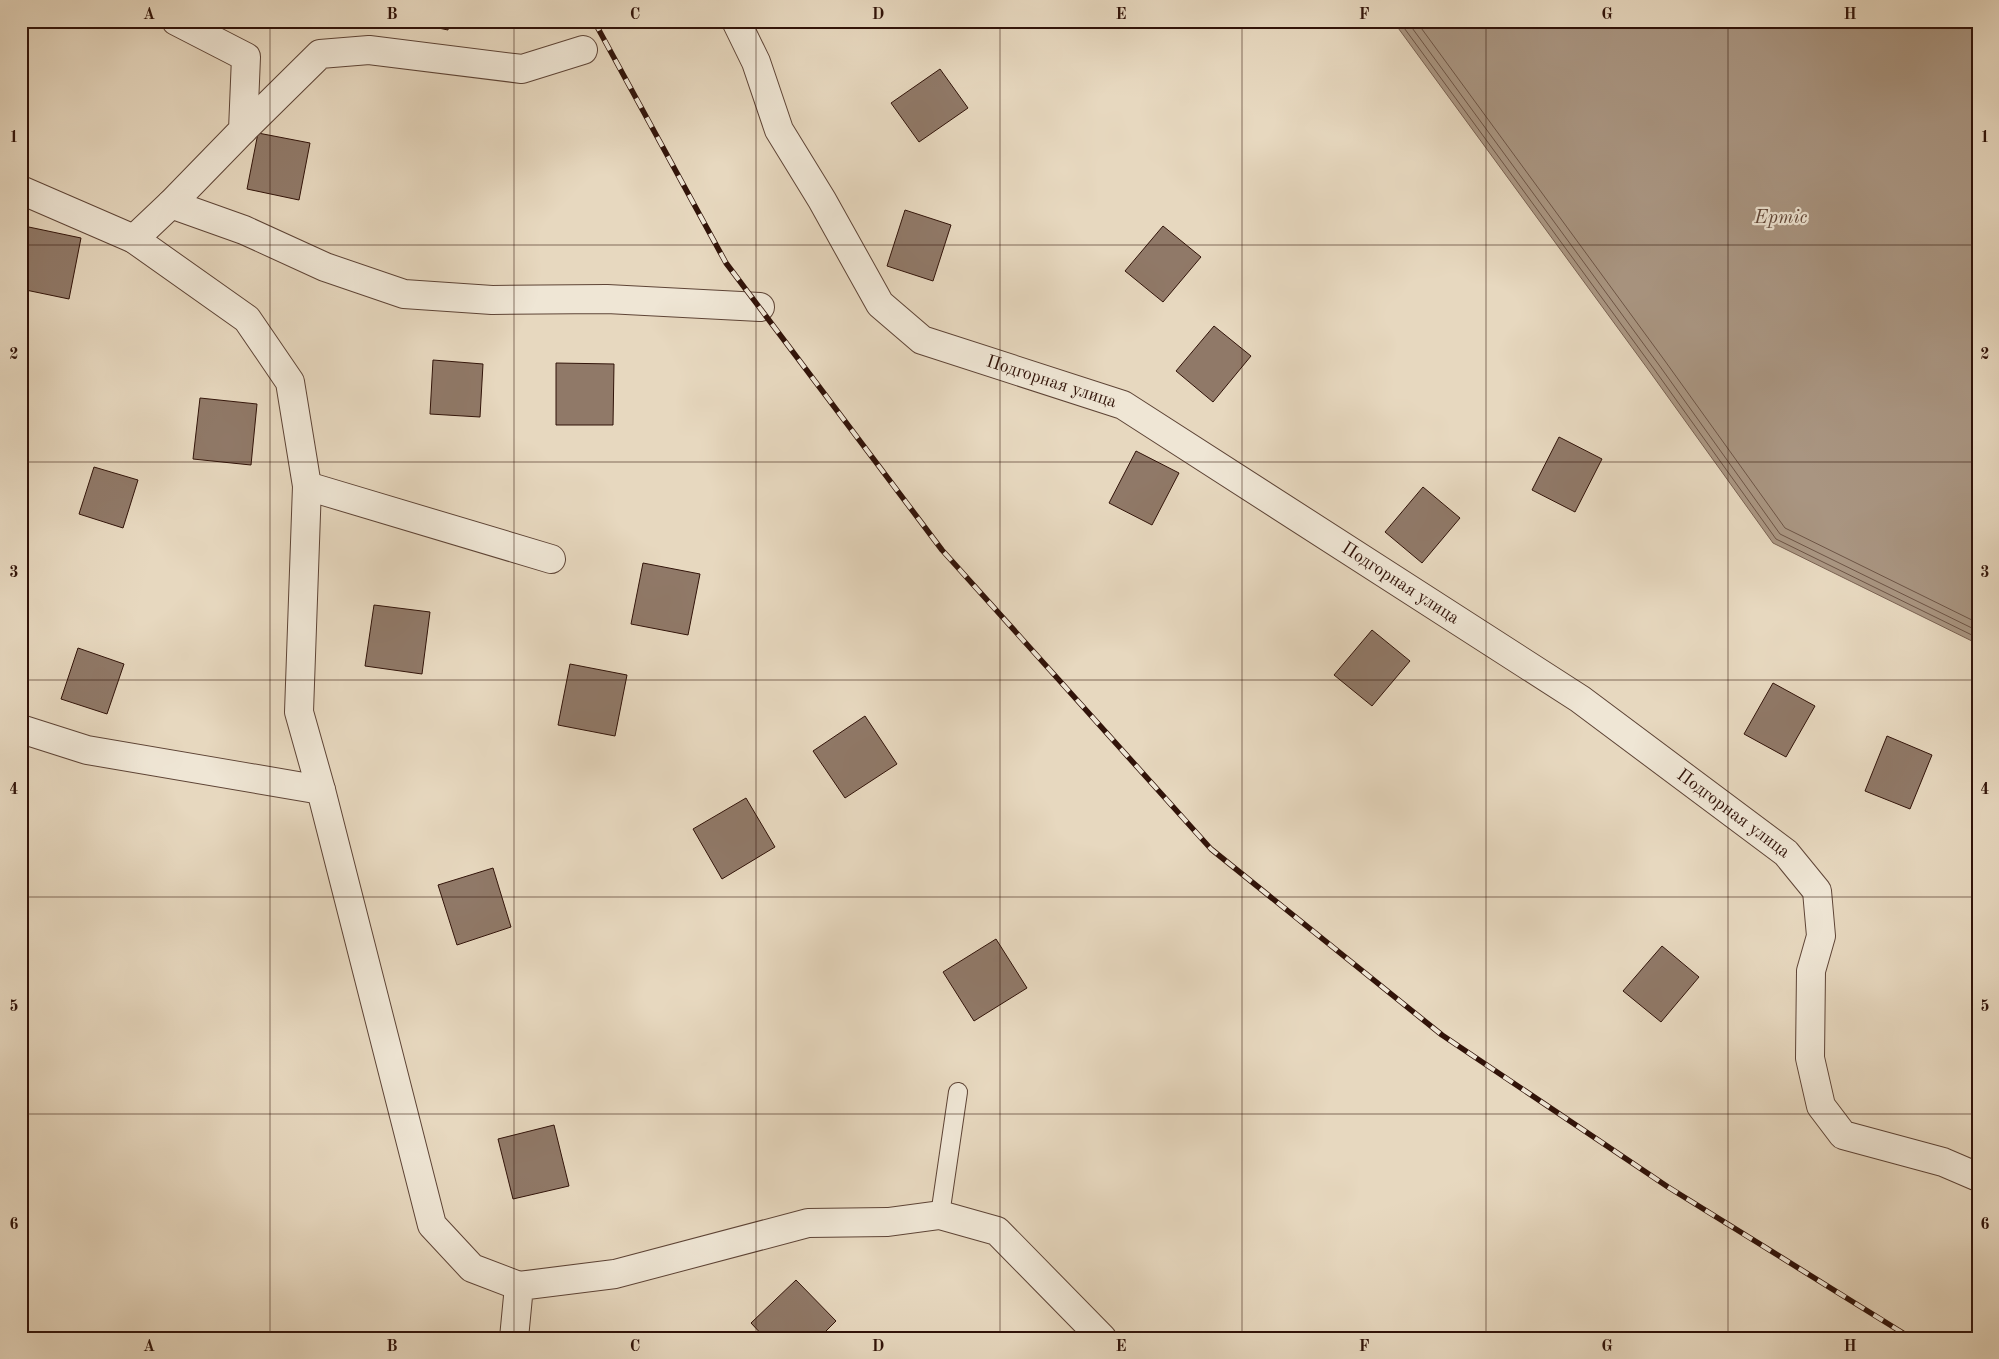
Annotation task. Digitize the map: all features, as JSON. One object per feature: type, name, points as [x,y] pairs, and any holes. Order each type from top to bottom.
[{"type":"street","points":[[176,21],[246,57],[243,130]]},
{"type":"street","name":"Подгорная улица","points":[[736,21],[756,62],[779,130],[822,200],[880,304],[922,340],[1123,405],[1580,699],[1786,853],[1817,891],[1821,936],[1811,971],[1810,1058],[1821,1106],[1843,1135],[1943,1162],[1978,1177]]},
{"type":"street","points":[[134,239],[320,54],[369,50],[522,69],[583,50]]},
{"type":"street","points":[[21,190],[134,239],[247,319],[290,382],[307,486],[299,712],[321,790],[432,1225],[472,1268],[519,1286],[615,1274],[808,1223],[888,1222],[940,1215],[996,1231],[1102,1338]]},
{"type":"street","points":[[171,204],[244,230],[325,267],[404,294],[492,300],[607,299],[760,308]]},
{"type":"street","points":[[307,486],[551,559]]},
{"type":"street","points":[[21,728],[87,750],[321,790]]},
{"type":"street","points":[[514,1338],[519,1286]]},
{"type":"lane","points":[[940,1215],[958,1092]]},
{"type":"water","name":"Ертіс","points":[[1393,21],[1978,21],[1978,644],[1773,543]]},
{"type":"building","points":[[405,21],[449,21],[448,30]]},
{"type":"building","points":[[940,69],[968,108],[919,142],[891,103]]},
{"type":"building","points":[[258,133],[310,143],[299,200],[247,189]]},
{"type":"building","points":[[905,210],[951,225],[933,281],[887,266]]},
{"type":"building","points":[[24,226],[81,238],[69,299],[21,289],[21,240]]},
{"type":"building","points":[[1163,226],[1201,257],[1163,302],[1125,271]]},
{"type":"building","points":[[1214,326],[1251,356],[1213,402],[1176,371]]},
{"type":"building","points":[[433,360],[483,364],[480,417],[430,414]]},
{"type":"building","points":[[556,363],[614,364],[613,425],[556,425]]},
{"type":"building","points":[[200,398],[257,404],[251,465],[193,459]]},
{"type":"building","points":[[1559,437],[1602,459],[1575,512],[1532,490]]},
{"type":"building","points":[[1136,451],[1179,473],[1152,525],[1109,503]]},
{"type":"building","points":[[94,467],[138,480],[123,528],[79,514]]},
{"type":"building","points":[[1423,487],[1460,518],[1422,563],[1385,532]]},
{"type":"building","points":[[643,563],[700,574],[688,635],[631,624]]},
{"type":"building","points":[[374,605],[430,612],[422,674],[365,666]]},
{"type":"building","points":[[1372,630],[1410,661],[1372,706],[1334,675]]},
{"type":"building","points":[[78,648],[124,664],[107,714],[61,699]]},
{"type":"building","points":[[570,664],[627,675],[615,736],[558,725]]},
{"type":"building","points":[[1773,683],[1815,706],[1786,757],[1744,734]]},
{"type":"building","points":[[865,716],[897,764],[845,798],[813,751]]},
{"type":"building","points":[[1887,736],[1932,755],[1910,809],[1865,791]]},
{"type":"building","points":[[746,798],[775,847],[722,879],[693,829]]},
{"type":"building","points":[[493,868],[511,927],[457,945],[438,885]]},
{"type":"building","points":[[996,939],[1027,988],[974,1021],[943,972]]},
{"type":"building","points":[[1662,946],[1699,977],[1661,1022],[1623,991]]},
{"type":"building","points":[[554,1125],[569,1186],[513,1199],[498,1139]]},
{"type":"building","points":[[796,1280],[836,1321],[819,1338],[765,1338],[751,1323]]},
{"type":"railway","points":[[594,21],[726,263],[942,550],[1211,849],[1442,1035],[1668,1187],[1911,1338]]}]
